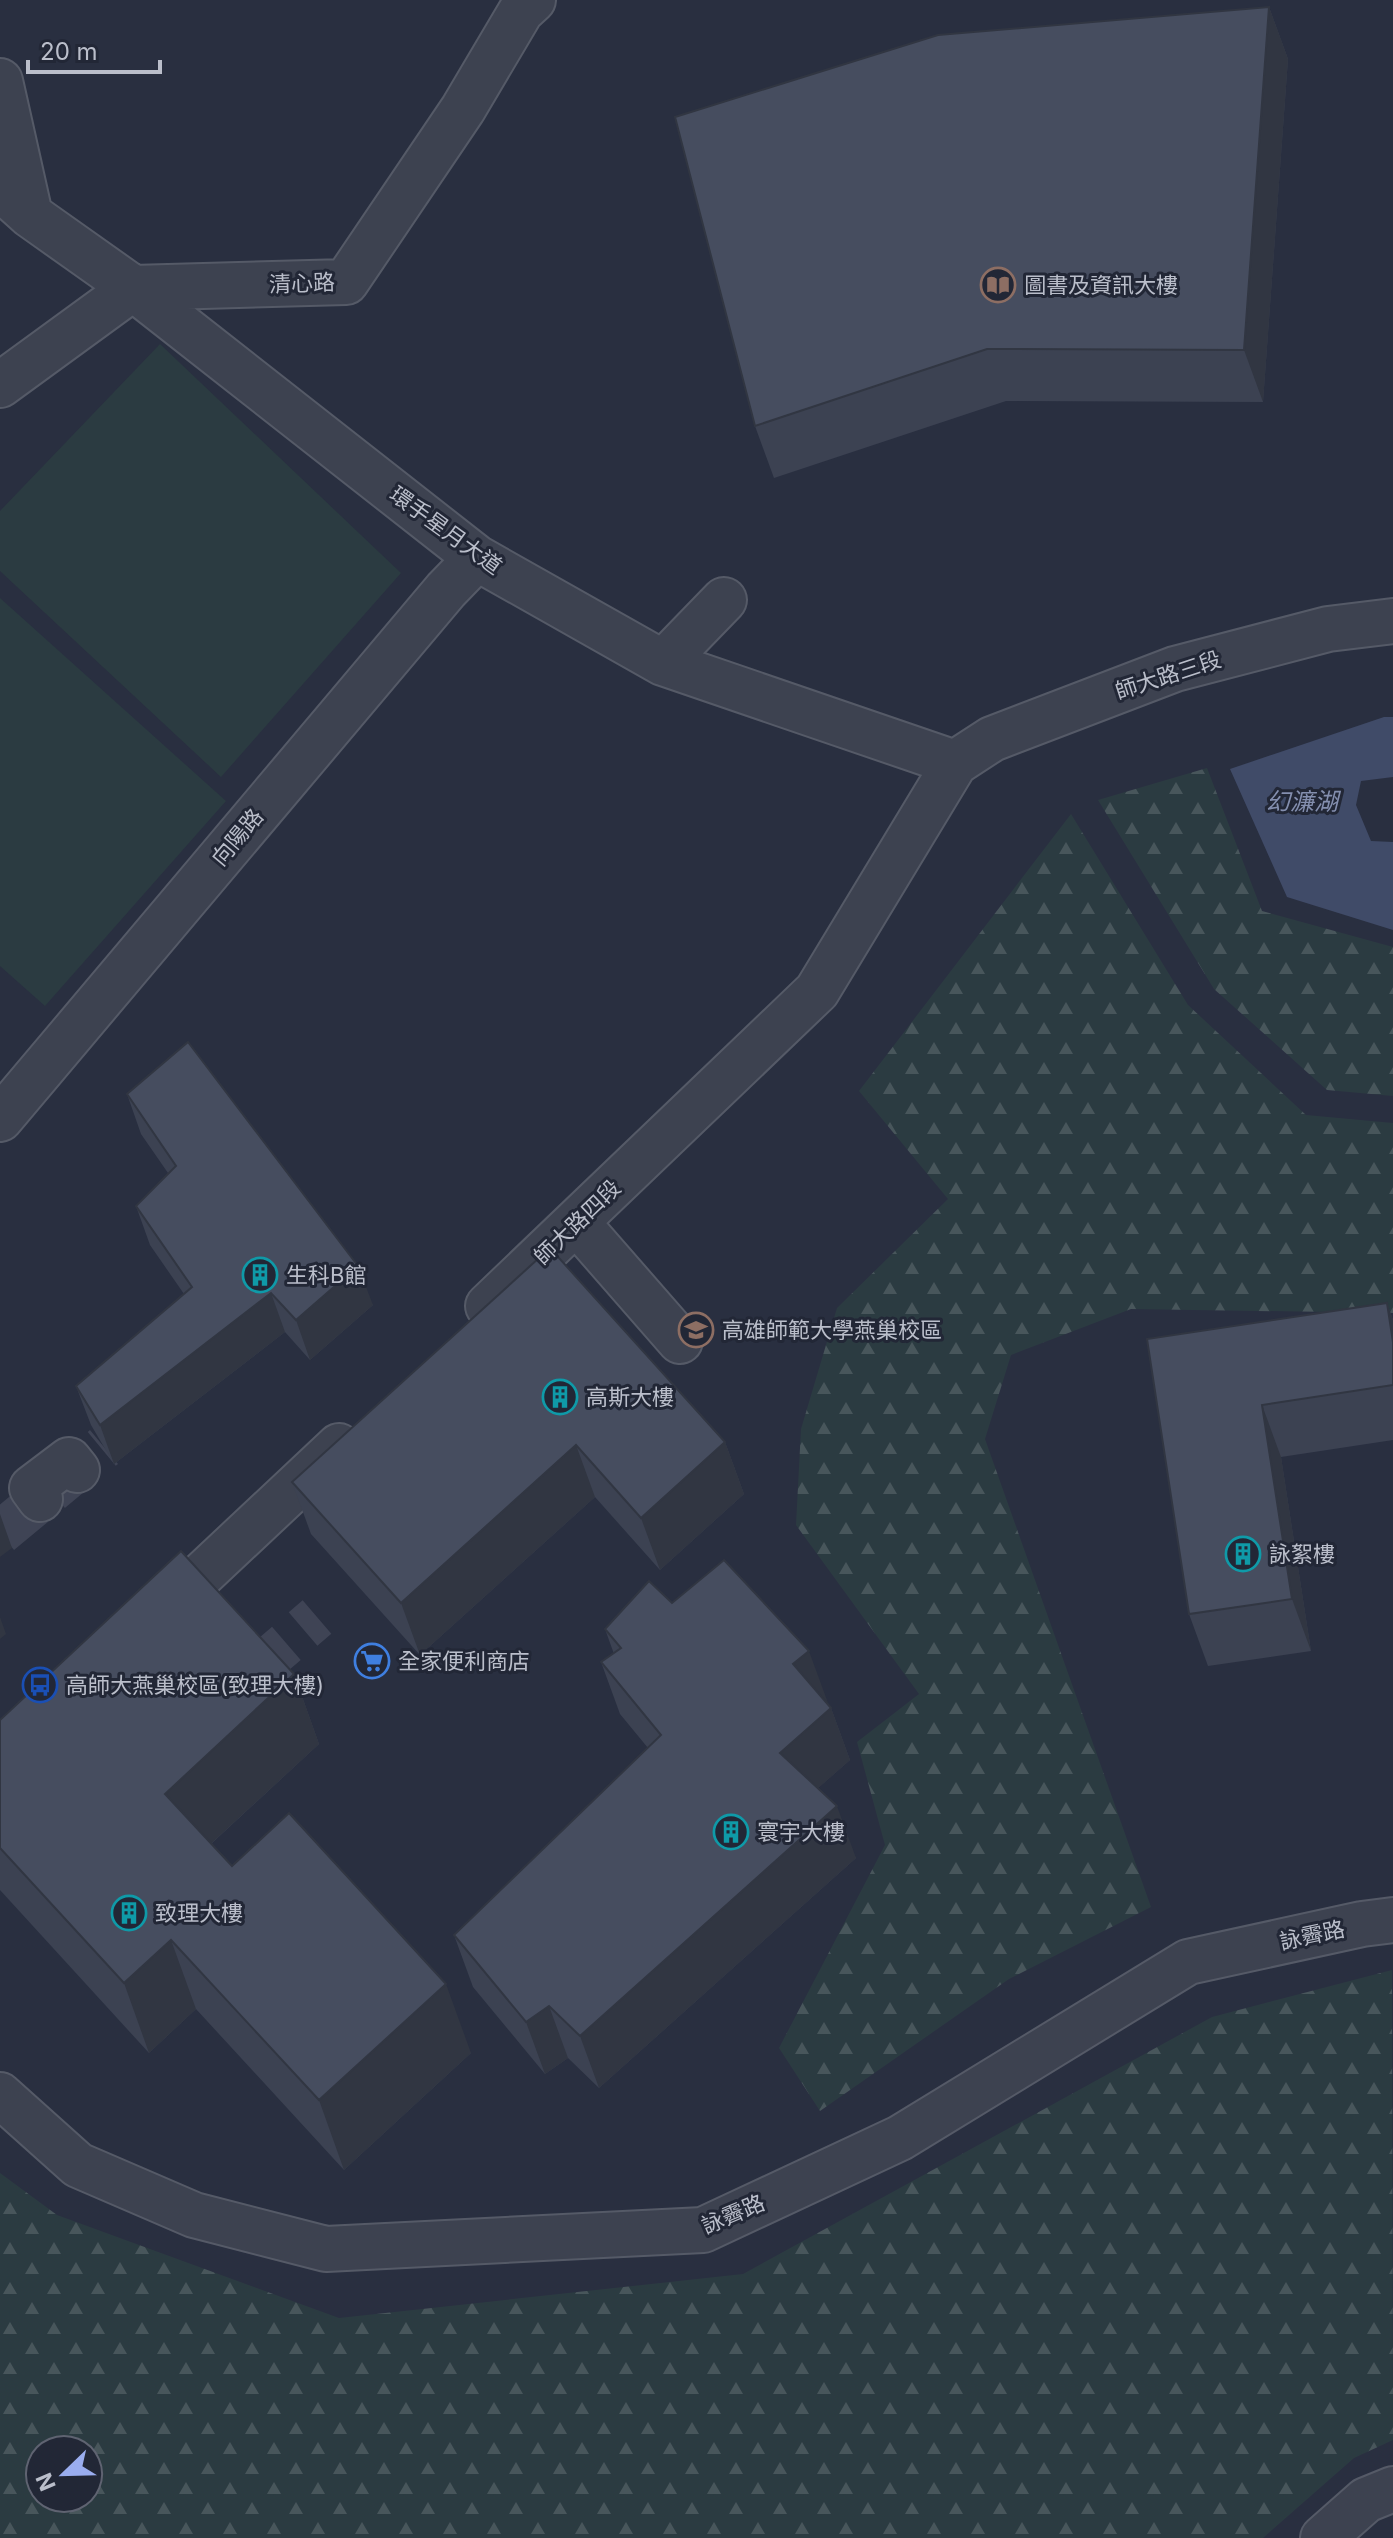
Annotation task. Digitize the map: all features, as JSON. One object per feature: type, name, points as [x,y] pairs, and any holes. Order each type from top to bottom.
[{"type":"street","name":"清心路","points":[[133,288],[346,282],[463,109],[521,11],[533,0]]},
{"type":"street","points":[[0,81],[15,201]]},
{"type":"street","name":"環手星月大道","points":[[15,201],[133,288],[477,558],[663,663],[955,763]]},
{"type":"street","points":[[0,385],[133,288]]},
{"type":"street","name":"向陽路","points":[[0,1119],[446,590],[477,558]]},
{"type":"street","points":[[663,663],[724,600]]},
{"type":"street","name":"師大路三段","points":[[955,763],[992,739],[1175,669],[1328,629],[1393,621]]},
{"type":"street","name":"師大路四段","points":[[464,1329],[817,991],[955,763]]},
{"type":"street","points":[[577,1223],[680,1341]]},
{"type":"street","points":[[125,1647],[373,1414]]},
{"type":"street","points":[[40,1499],[32,1488],[69,1460],[77,1470]]},
{"type":"street","name":"詠霽路","points":[[0,2095],[78,2165],[194,2215],[326,2249],[703,2230],[900,2138],[1188,1962],[1393,1920]]},
{"type":"street","points":[[1323,2538],[1366,2500],[1393,2489]]},
{"type":"green space","points":[[160,344],[401,573],[221,777],[0,571],[0,511]]},
{"type":"green space","points":[[0,598],[226,801],[45,1006],[0,966]]},
{"type":"green space","points":[[1207,768],[1262,911],[1393,947],[1393,1096],[1327,1090],[1214,989],[1098,800]]},
{"type":"green space","points":[[1071,814],[1188,1005],[1306,1115],[1393,1123],[1393,1313],[1131,1309],[1011,1355],[985,1439],[1151,1907],[1009,1979],[820,2111],[779,2048],[885,1845],[857,1742],[919,1694],[796,1525],[801,1429],[837,1308],[948,1199],[859,1091]]},
{"type":"green space","points":[[1392,1970],[1393,2440],[1354,2458],[1263,2538],[0,2538],[0,2173],[57,2215],[339,2318],[743,2274],[1212,2017]]},
{"type":"water","name":"幻濂湖","points":[[1384,717],[1393,717],[1393,777],[1361,781],[1356,805],[1371,841],[1393,842],[1393,930],[1287,897],[1230,769]]},
{"type":"building","name":"圖書及資訊大樓","points":[[1269,7],[1244,350],[987,349],[755,426],[675,117],[938,35]]},
{"type":"building","name":"生科B館","points":[[188,1042],[358,1266],[296,1320],[271,1293],[100,1425],[76,1386],[192,1287],[136,1206],[176,1166],[127,1094]]},
{"type":"building","name":"高斯大樓","points":[[550,1248],[725,1442],[641,1518],[576,1445],[401,1603],[292,1482]]},
{"type":"building","name":"詠絮樓","points":[[1387,1303],[1393,1342],[1393,1385],[1262,1405],[1292,1599],[1189,1614],[1147,1339]]},
{"type":"building","name":"致理大樓","points":[[181,1551],[294,1674],[165,1794],[232,1866],[289,1813],[446,1984],[319,2100],[171,1940],[124,1983],[0,1848],[0,1720]]},
{"type":"building","name":"寰宇大樓","points":[[724,1560],[809,1651],[793,1664],[831,1708],[780,1753],[837,1806],[580,2036],[549,2006],[526,2022],[454,1935],[661,1735],[601,1662],[621,1648],[605,1629],[649,1581],[672,1603]]},
{"type":"tunnel","points":[[0,1533],[104,1447]]},
{"type":"tunnel","points":[[253,1672],[317,1617]]},
{"type":"place","name":"圖書及資訊大樓","points":[[998,285]]},
{"type":"place","name":"生科B館","points":[[260,1275]]},
{"type":"place","name":"高雄師範大學燕巢校區","points":[[696,1330]]},
{"type":"place","name":"高斯大樓","points":[[560,1397]]},
{"type":"place","name":"詠絮樓","points":[[1243,1554]]},
{"type":"place","name":"全家便利商店","points":[[372,1661]]},
{"type":"place","name":"高師大燕巢校區(致理大樓)","points":[[40,1685]]},
{"type":"place","name":"寰宇大樓","points":[[731,1832]]},
{"type":"place","name":"致理大樓","points":[[129,1913]]}]
